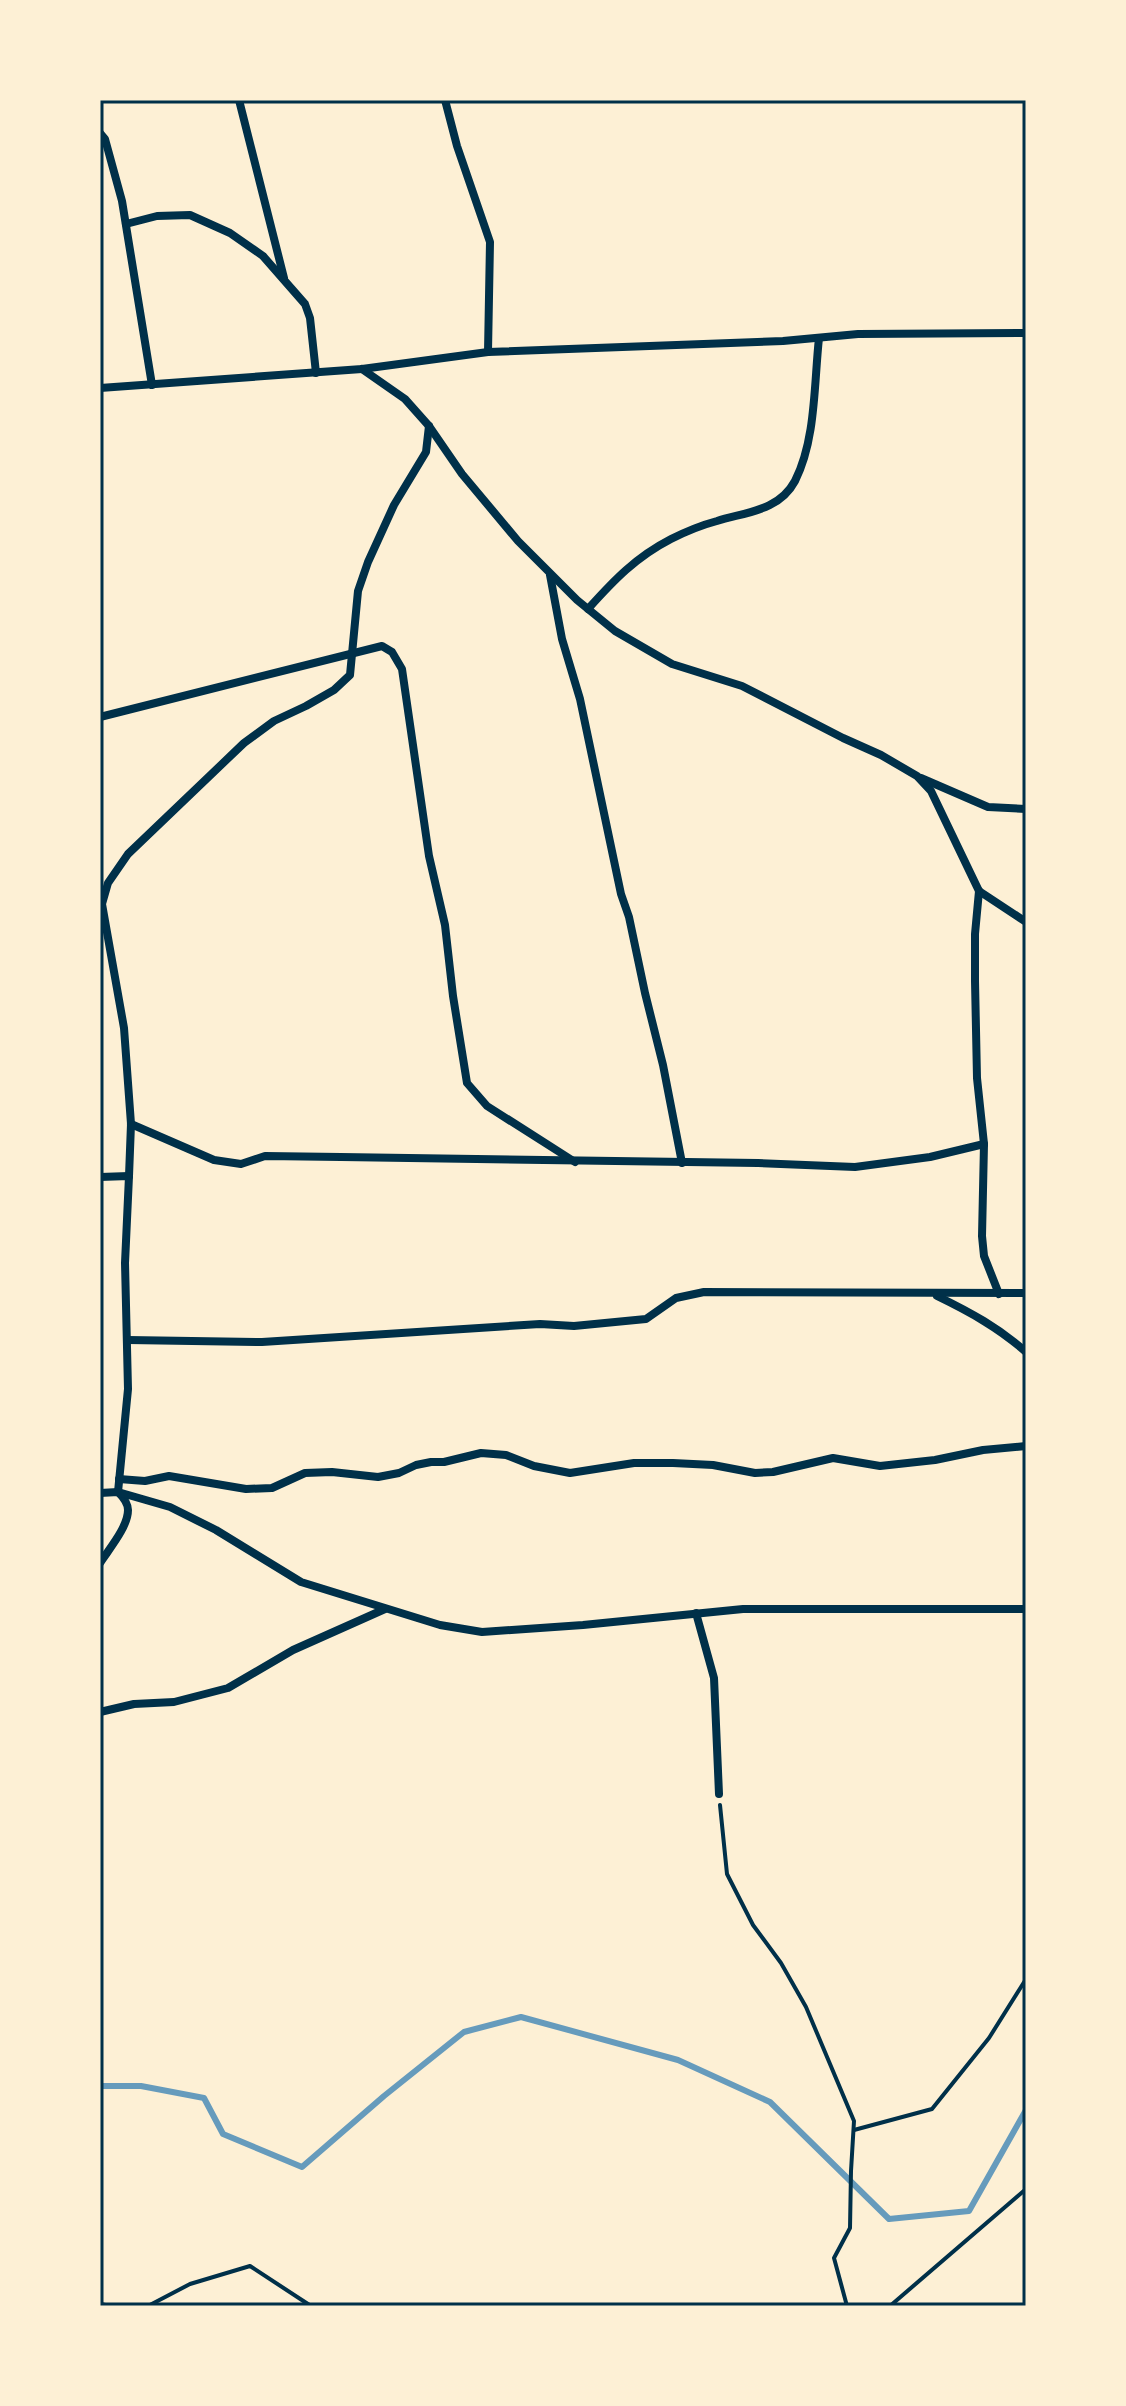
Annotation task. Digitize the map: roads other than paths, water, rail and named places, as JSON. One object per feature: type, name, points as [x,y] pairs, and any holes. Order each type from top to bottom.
[{"type":"street","points":[[239,100],[285,279]]},
{"type":"street","points":[[445,100],[457,146],[490,242],[488,352]]},
{"type":"street","points":[[100,133],[105,139],[126,224],[152,385]]},
{"type":"street","points":[[126,224],[157,216],[190,215],[230,233],[263,256],[305,304],[310,318],[316,373]]},
{"type":"street","points":[[100,388],[362,369],[488,352],[858,334],[1026,333]]},
{"type":"street","points":[[588,609],[625,569],[671,539],[716,521],[751,514],[782,499],[794,482],[808,448],[819,338]]},
{"type":"street","points":[[362,369],[405,399],[518,541],[550,574],[615,631],[672,664],[742,686],[917,776],[988,807],[1026,809]]},
{"type":"street","points":[[100,1563],[128,1512],[126,1501],[118,1492],[128,1389],[125,1263],[131,1124],[124,1028],[102,904],[108,883],[128,854],[244,743],[274,721],[334,690],[350,675],[358,591],[394,505],[426,452],[429,426]]},
{"type":"street","points":[[550,574],[562,639],[580,699],[621,894],[663,1065],[682,1163]]},
{"type":"street","points":[[100,717],[382,646],[392,652],[402,669],[429,856],[445,925],[467,1083],[487,1106],[575,1162]]},
{"type":"street","points":[[917,776],[931,791],[979,891],[1026,922]]},
{"type":"street","points":[[979,891],[975,981],[977,1078],[984,1144],[982,1236],[984,1256],[999,1294]]},
{"type":"street","points":[[131,1124],[214,1160],[241,1164],[265,1156],[855,1167],[930,1157],[984,1144]]},
{"type":"street","points":[[100,1177],[129,1176]]},
{"type":"street","points":[[128,1340],[262,1342],[540,1324],[587,1325],[646,1319],[676,1298],[704,1292],[1026,1293]]},
{"type":"street","points":[[933,1294],[973,1313],[1006,1334],[1026,1352]]},
{"type":"street","points":[[119,1479],[145,1481],[169,1476],[246,1489],[272,1488],[305,1473],[332,1472],[378,1477],[399,1473],[416,1465],[481,1453],[506,1455],[534,1466],[570,1473],[634,1463],[713,1465],[755,1473],[773,1472],[833,1458],[880,1466],[1026,1446]]},
{"type":"street","points":[[100,1493],[118,1492],[170,1507],[216,1530],[301,1582],[440,1625],[482,1632],[743,1609],[1026,1609]]},
{"type":"street","points":[[100,1712],[134,1704],[174,1702],[228,1688],[293,1650],[386,1609]]},
{"type":"street","points":[[696,1613],[714,1678],[719,1794]]},
{"type":"waterway","points":[[100,2086],[141,2086],[204,2098],[223,2134],[302,2167],[464,2032],[521,2017],[678,2060],[770,2102],[889,2219],[969,2211],[1026,2110]]}]
